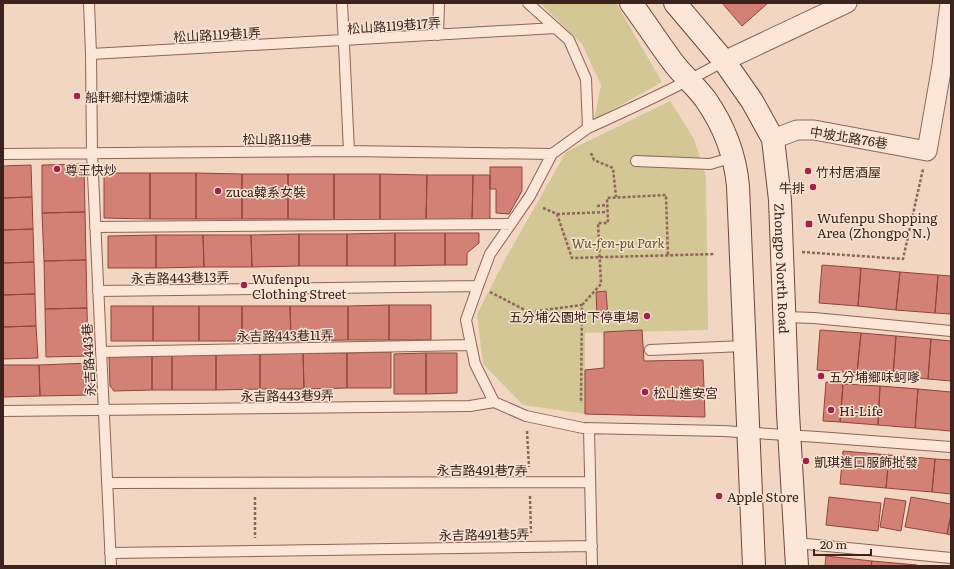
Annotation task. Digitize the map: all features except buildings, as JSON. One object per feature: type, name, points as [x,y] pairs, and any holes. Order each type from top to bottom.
[{"type":"street","points":[[631,3],[672,62],[706,100],[723,130],[734,157],[738,186],[754,566]]},
{"type":"street","name":"Zhongpo North Road","points":[[675,3],[724,60],[752,101],[773,138],[780,200],[797,566]]},
{"type":"street","points":[[724,60],[848,3]]},
{"type":"street","points":[[927,151],[942,65],[950,3]]},
{"type":"street","name":"中坡北路76巷","points":[[773,138],[797,130],[814,130],[927,151]]},
{"type":"lane","points":[[89,3],[92,153]]},
{"type":"lane","points":[[342,3],[343,40]]},
{"type":"lane","points":[[438,35],[439,3]]},
{"type":"lane","points":[[528,3],[569,40],[586,79],[588,128]]},
{"type":"lane","name":"松山路119巷17弄","points":[[349,151],[343,40],[556,28]]},
{"type":"lane","name":"松山路119巷1弄","points":[[91,54],[343,40]]},
{"type":"lane","points":[[724,60],[689,81],[588,128],[552,154],[530,196],[490,254],[466,320],[475,364],[494,402],[526,416],[583,428],[723,431],[951,447]]},
{"type":"lane","name":"松山路119巷","points":[[3,154],[349,151],[552,154]]},
{"type":"lane","name":"永吉路443巷","points":[[92,153],[111,566]]},
{"type":"lane","points":[[636,160],[710,164],[734,157]]},
{"type":"lane","points":[[95,228],[511,224]]},
{"type":"lane","name":"永吉路443巷13弄","points":[[98,291],[478,286]]},
{"type":"lane","points":[[785,317],[814,318],[951,331]]},
{"type":"lane","name":"永吉路443巷11弄","points":[[101,352],[470,345]]},
{"type":"lane","points":[[650,350],[744,346]]},
{"type":"lane","name":"永吉路443巷9弄","points":[[3,411],[470,406],[494,402]]},
{"type":"lane","points":[[589,428],[592,566]]},
{"type":"lane","name":"永吉路491巷7弄","points":[[107,483],[590,482]]},
{"type":"lane","points":[[796,542],[951,558]]},
{"type":"lane","name":"永吉路491巷5弄","points":[[110,553],[592,546]]},
{"type":"path","points":[[782,251],[903,258],[927,151]]},
{"type":"path","points":[[591,153],[594,160],[613,168],[616,197]]},
{"type":"path","points":[[478,286],[529,312],[582,305],[601,284],[598,223],[608,223],[607,198],[666,195],[668,256]]},
{"type":"path","points":[[597,206],[607,205]]},
{"type":"path","points":[[544,208],[556,214],[607,212]]},
{"type":"path","points":[[556,214],[572,258],[715,254]]},
{"type":"path","points":[[581,403],[582,305]]},
{"type":"path","points":[[255,482],[256,551]]},
{"type":"green space","points":[[540,3],[616,3],[662,82],[594,120],[601,85],[582,44]]},
{"type":"green space","name":"Wu-fen-pu Park","points":[[670,101],[694,139],[706,176],[708,330],[585,333],[585,414],[523,405],[483,364],[477,314],[507,256],[566,152]]},
{"type":"place","name":"船軒鄉村煙燻滷味","points":[[77,96]]},
{"type":"place","name":"尊王快炒","points":[[57,169]]},
{"type":"place","name":"竹村居酒屋","points":[[808,171]]},
{"type":"place","name":"牛排","points":[[813,187]]},
{"type":"place","name":"zuca韓系女裝","points":[[218,191]]},
{"type":"place","name":"Wufenpu Shopping Area (Zhongpo N.)","points":[[809,224]]},
{"type":"place","name":"Wufenpu Clothing Street","points":[[244,285]]},
{"type":"place","name":"五分埔公園地下停車場","points":[[647,316]]},
{"type":"place","name":"五分埔鄉味蚵嗲","points":[[821,376]]},
{"type":"place","name":"松山進安宮","points":[[645,392]]},
{"type":"place","name":"Hi-Life","points":[[831,410]]},
{"type":"place","name":"凱琪進口服飾批發","points":[[806,461]]},
{"type":"place","name":"Apple Store","points":[[719,496]]}]
